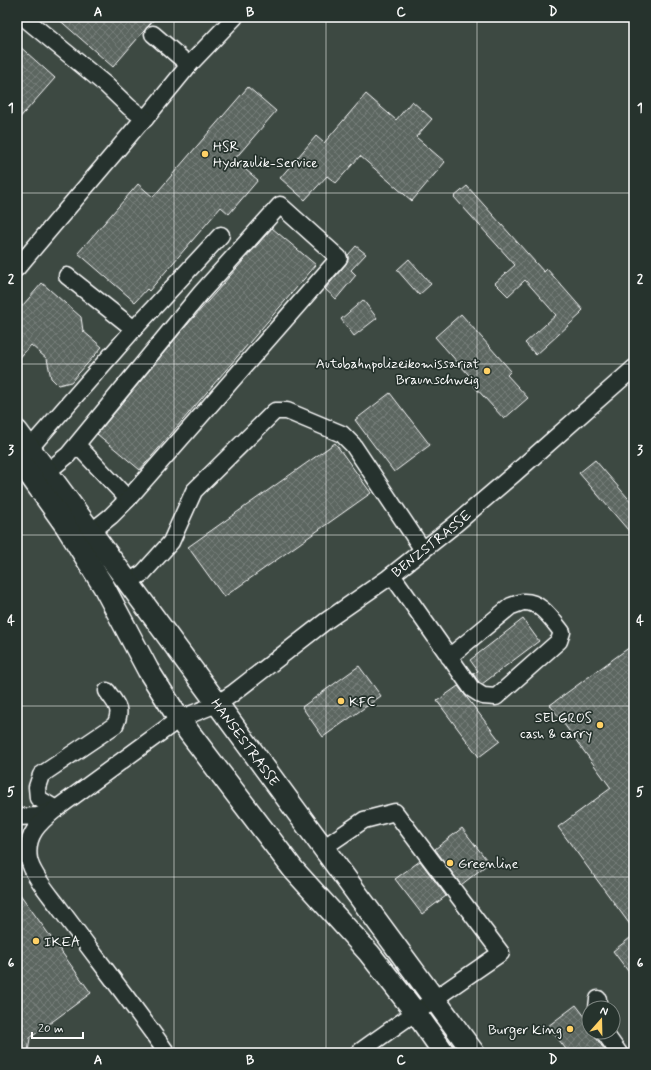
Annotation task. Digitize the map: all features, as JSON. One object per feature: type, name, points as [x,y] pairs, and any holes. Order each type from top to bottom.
[{"type":"main road","name":"HANSESTRASSE","points":[[17,431],[23,453],[104,587],[148,670],[180,719],[293,869],[370,953],[416,1013],[444,1053]]},
{"type":"main road","name":"HANSESTRASSE","points":[[23,453],[47,472],[474,1053]]},
{"type":"street","points":[[24,17],[145,119]]},
{"type":"street","points":[[17,268],[189,66],[235,17]]},
{"type":"street","points":[[153,34],[189,66]]},
{"type":"street","points":[[47,472],[68,455],[77,445],[201,293],[280,205],[339,258],[128,500],[91,532]]},
{"type":"street","points":[[23,453],[221,234]]},
{"type":"street","points":[[67,276],[134,329]]},
{"type":"street","name":"BENZSTRASSE","points":[[56,809],[180,719],[217,704],[232,694],[326,621],[392,575],[514,474],[634,368]]},
{"type":"street","points":[[128,582],[143,573],[171,542],[194,491],[275,411],[287,411],[342,434],[353,445],[423,550]]},
{"type":"street","points":[[77,445],[128,500]]},
{"type":"street","points":[[392,575],[449,657],[472,689],[483,696],[496,697],[559,641],[562,632],[544,610],[535,604],[524,602],[511,606],[449,657]]},
{"type":"street","points":[[56,809],[38,798],[37,787],[41,775],[114,725],[118,717],[118,708],[107,691]]},
{"type":"street","points":[[17,817],[38,816],[56,809]]},
{"type":"street","points":[[56,809],[40,822],[32,834],[28,847],[29,861],[35,874],[167,1053]]},
{"type":"street","points":[[323,848],[364,820],[395,812],[501,953],[434,998],[416,1013],[358,1053]]},
{"type":"street","points":[[610,1040],[619,1053]]},
{"type":"shaded area","points":[[17,17],[634,17],[634,1053],[17,1053]]},
{"type":"building","points":[[56,17],[156,17],[113,67]]},
{"type":"building","points":[[17,44],[55,78],[17,121]]},
{"type":"building","points":[[248,87],[276,111],[234,160],[258,180],[229,214],[221,207],[149,291],[147,289],[135,302],[78,253],[138,184],[153,197]]},
{"type":"building","points":[[366,94],[396,120],[412,101],[432,119],[416,137],[445,162],[412,201],[360,156],[336,183],[327,176],[305,200],[280,178],[316,136],[324,143]]},
{"type":"building","points":[[467,186],[544,272],[547,269],[583,310],[580,313],[581,314],[536,355],[525,343],[556,315],[525,280],[508,296],[495,283],[515,265],[454,197]]},
{"type":"building","points":[[272,228],[316,265],[140,470],[97,434],[180,333]]},
{"type":"building","points":[[356,246],[366,254],[351,270],[356,275],[336,299],[325,289],[346,264],[348,255]]},
{"type":"building","points":[[409,259],[431,284],[419,295],[397,270]]},
{"type":"building","points":[[42,283],[81,317],[83,331],[102,347],[71,382],[58,385],[51,378],[47,359],[31,345],[17,361],[17,312]]},
{"type":"building","points":[[363,300],[377,318],[354,336],[341,319]]},
{"type":"building","points":[[461,314],[511,371],[507,375],[528,398],[504,419],[474,386],[476,383],[435,337]]},
{"type":"building","points":[[390,393],[430,445],[394,472],[355,420]]},
{"type":"building","points":[[335,443],[371,493],[224,597],[188,547]]},
{"type":"building","points":[[595,460],[634,505],[634,537],[579,473]]},
{"type":"building","points":[[523,619],[539,641],[482,684],[473,674],[478,671],[470,660]]},
{"type":"building","points":[[634,644],[634,930],[558,827],[611,788],[550,705]]},
{"type":"building","name":"KFC","points":[[359,666],[381,696],[323,737],[302,707]]},
{"type":"building","points":[[458,686],[500,741],[479,757],[437,701]]},
{"type":"building","points":[[462,828],[489,863],[461,885],[435,849]]},
{"type":"building","points":[[420,861],[446,896],[422,914],[395,879]]},
{"type":"building","name":"IKEA","points":[[17,890],[91,993],[30,1038],[28,1053],[17,1053]]},
{"type":"building","points":[[634,935],[634,979],[613,951]]},
{"type":"building","name":"Burger King","points":[[576,1005],[581,1012],[581,1040],[597,1040],[607,1053],[569,1053],[548,1026]]},
{"type":"place","name":"HSR Hydraulik-Service","points":[[205,154]]},
{"type":"place","name":"Autobahnpolizeikomissariat Braunschweig","points":[[487,371]]},
{"type":"place","name":"KFC","points":[[341,701]]},
{"type":"place","name":"SELGROS cash & carry","points":[[600,725]]},
{"type":"place","name":"Greenline","points":[[450,863]]},
{"type":"place","name":"IKEA","points":[[36,941]]},
{"type":"place","name":"Burger King","points":[[570,1029]]}]
